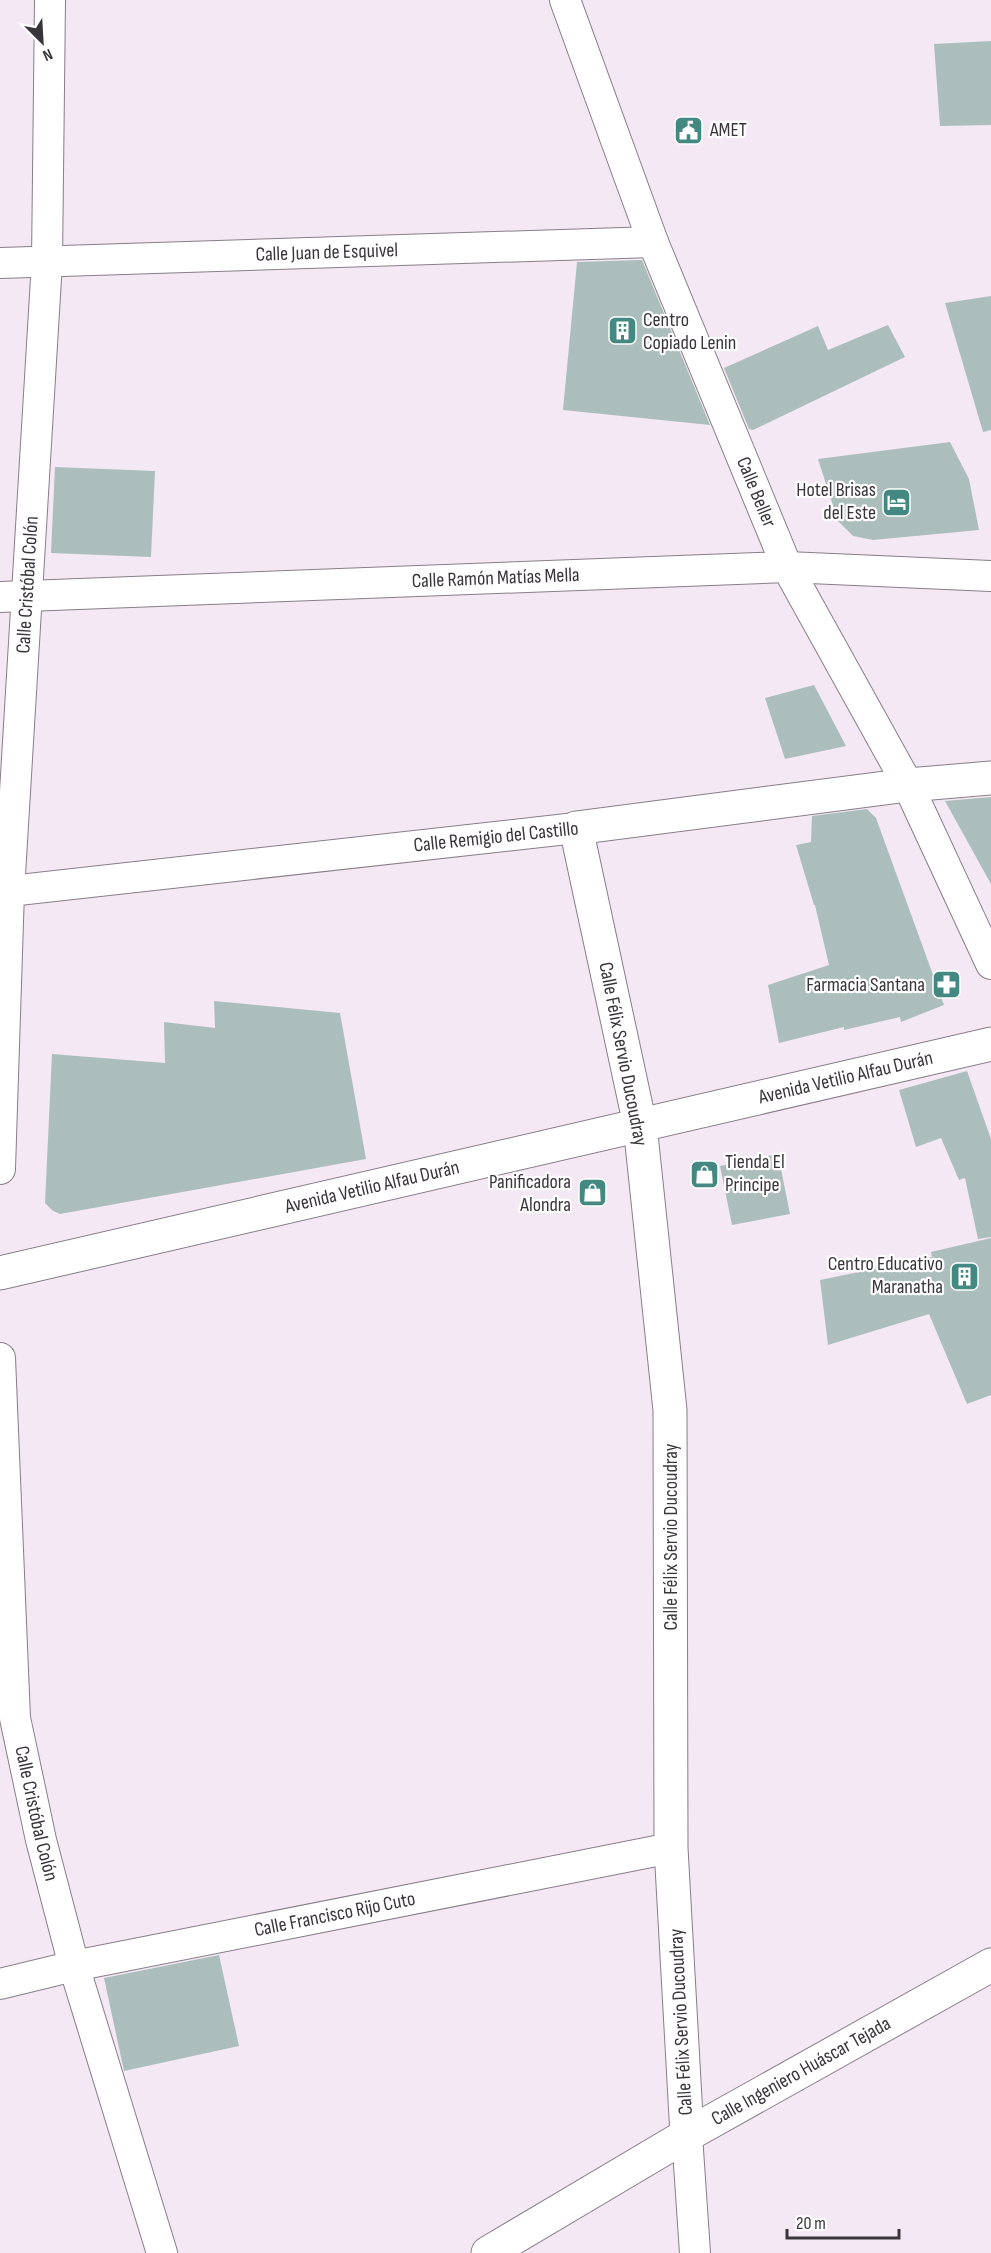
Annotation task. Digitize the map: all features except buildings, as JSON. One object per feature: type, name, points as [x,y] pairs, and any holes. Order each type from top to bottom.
[{"type":"main road","name":"Calle Remigio del Castillo","points":[[576,828],[908,785],[991,778]]},
{"type":"main road","name":"Calle Félix Servio Ducoudray","points":[[576,828],[640,1125],[670,1410],[671,1848],[687,2135]]},
{"type":"main road","name":"Avenida Vetilio Alfau Durán","points":[[0,1273],[991,1044]]},
{"type":"main road","name":"Calle Ingeniero Huáscar Tejada","points":[[488,2253],[687,2135],[991,1965]]},
{"type":"street","name":"Calle Cristóbal Colón","points":[[0,1168],[4,891],[14,596],[47,262],[50,0]]},
{"type":"street","name":"Calle Beller","points":[[565,0],[653,242],[787,567],[908,785],[991,964]]},
{"type":"street","name":"Calle Juan de Esquivel","points":[[0,263],[653,242]]},
{"type":"street","name":"Calle Ramón Matías Mella","points":[[14,596],[787,567],[991,576]]},
{"type":"street","name":"Calle Remigio del Castillo","points":[[4,891],[576,828]]},
{"type":"street","name":"Calle Cristóbal Colón","points":[[0,1358],[15,1718],[41,1840],[74,1966],[162,2253]]},
{"type":"street","name":"Calle Francisco Rijo Cuto","points":[[0,1984],[74,1966],[671,1848]]},
{"type":"street","name":"Calle Félix Servio Ducoudray","points":[[687,2135],[695,2253]]},
{"type":"place","name":"AMET","points":[[689,130]]},
{"type":"place","name":"Centro Copiado Lenin","points":[[622,331]]},
{"type":"place","name":"Hotel Brisas del Este","points":[[897,502]]},
{"type":"place","name":"Farmacia Santana","points":[[946,985]]},
{"type":"place","name":"Tienda El Principe","points":[[704,1174]]},
{"type":"place","name":"Panificadora Alondra","points":[[592,1193]]},
{"type":"place","name":"Centro Educativo Maranatha","points":[[964,1276]]}]
